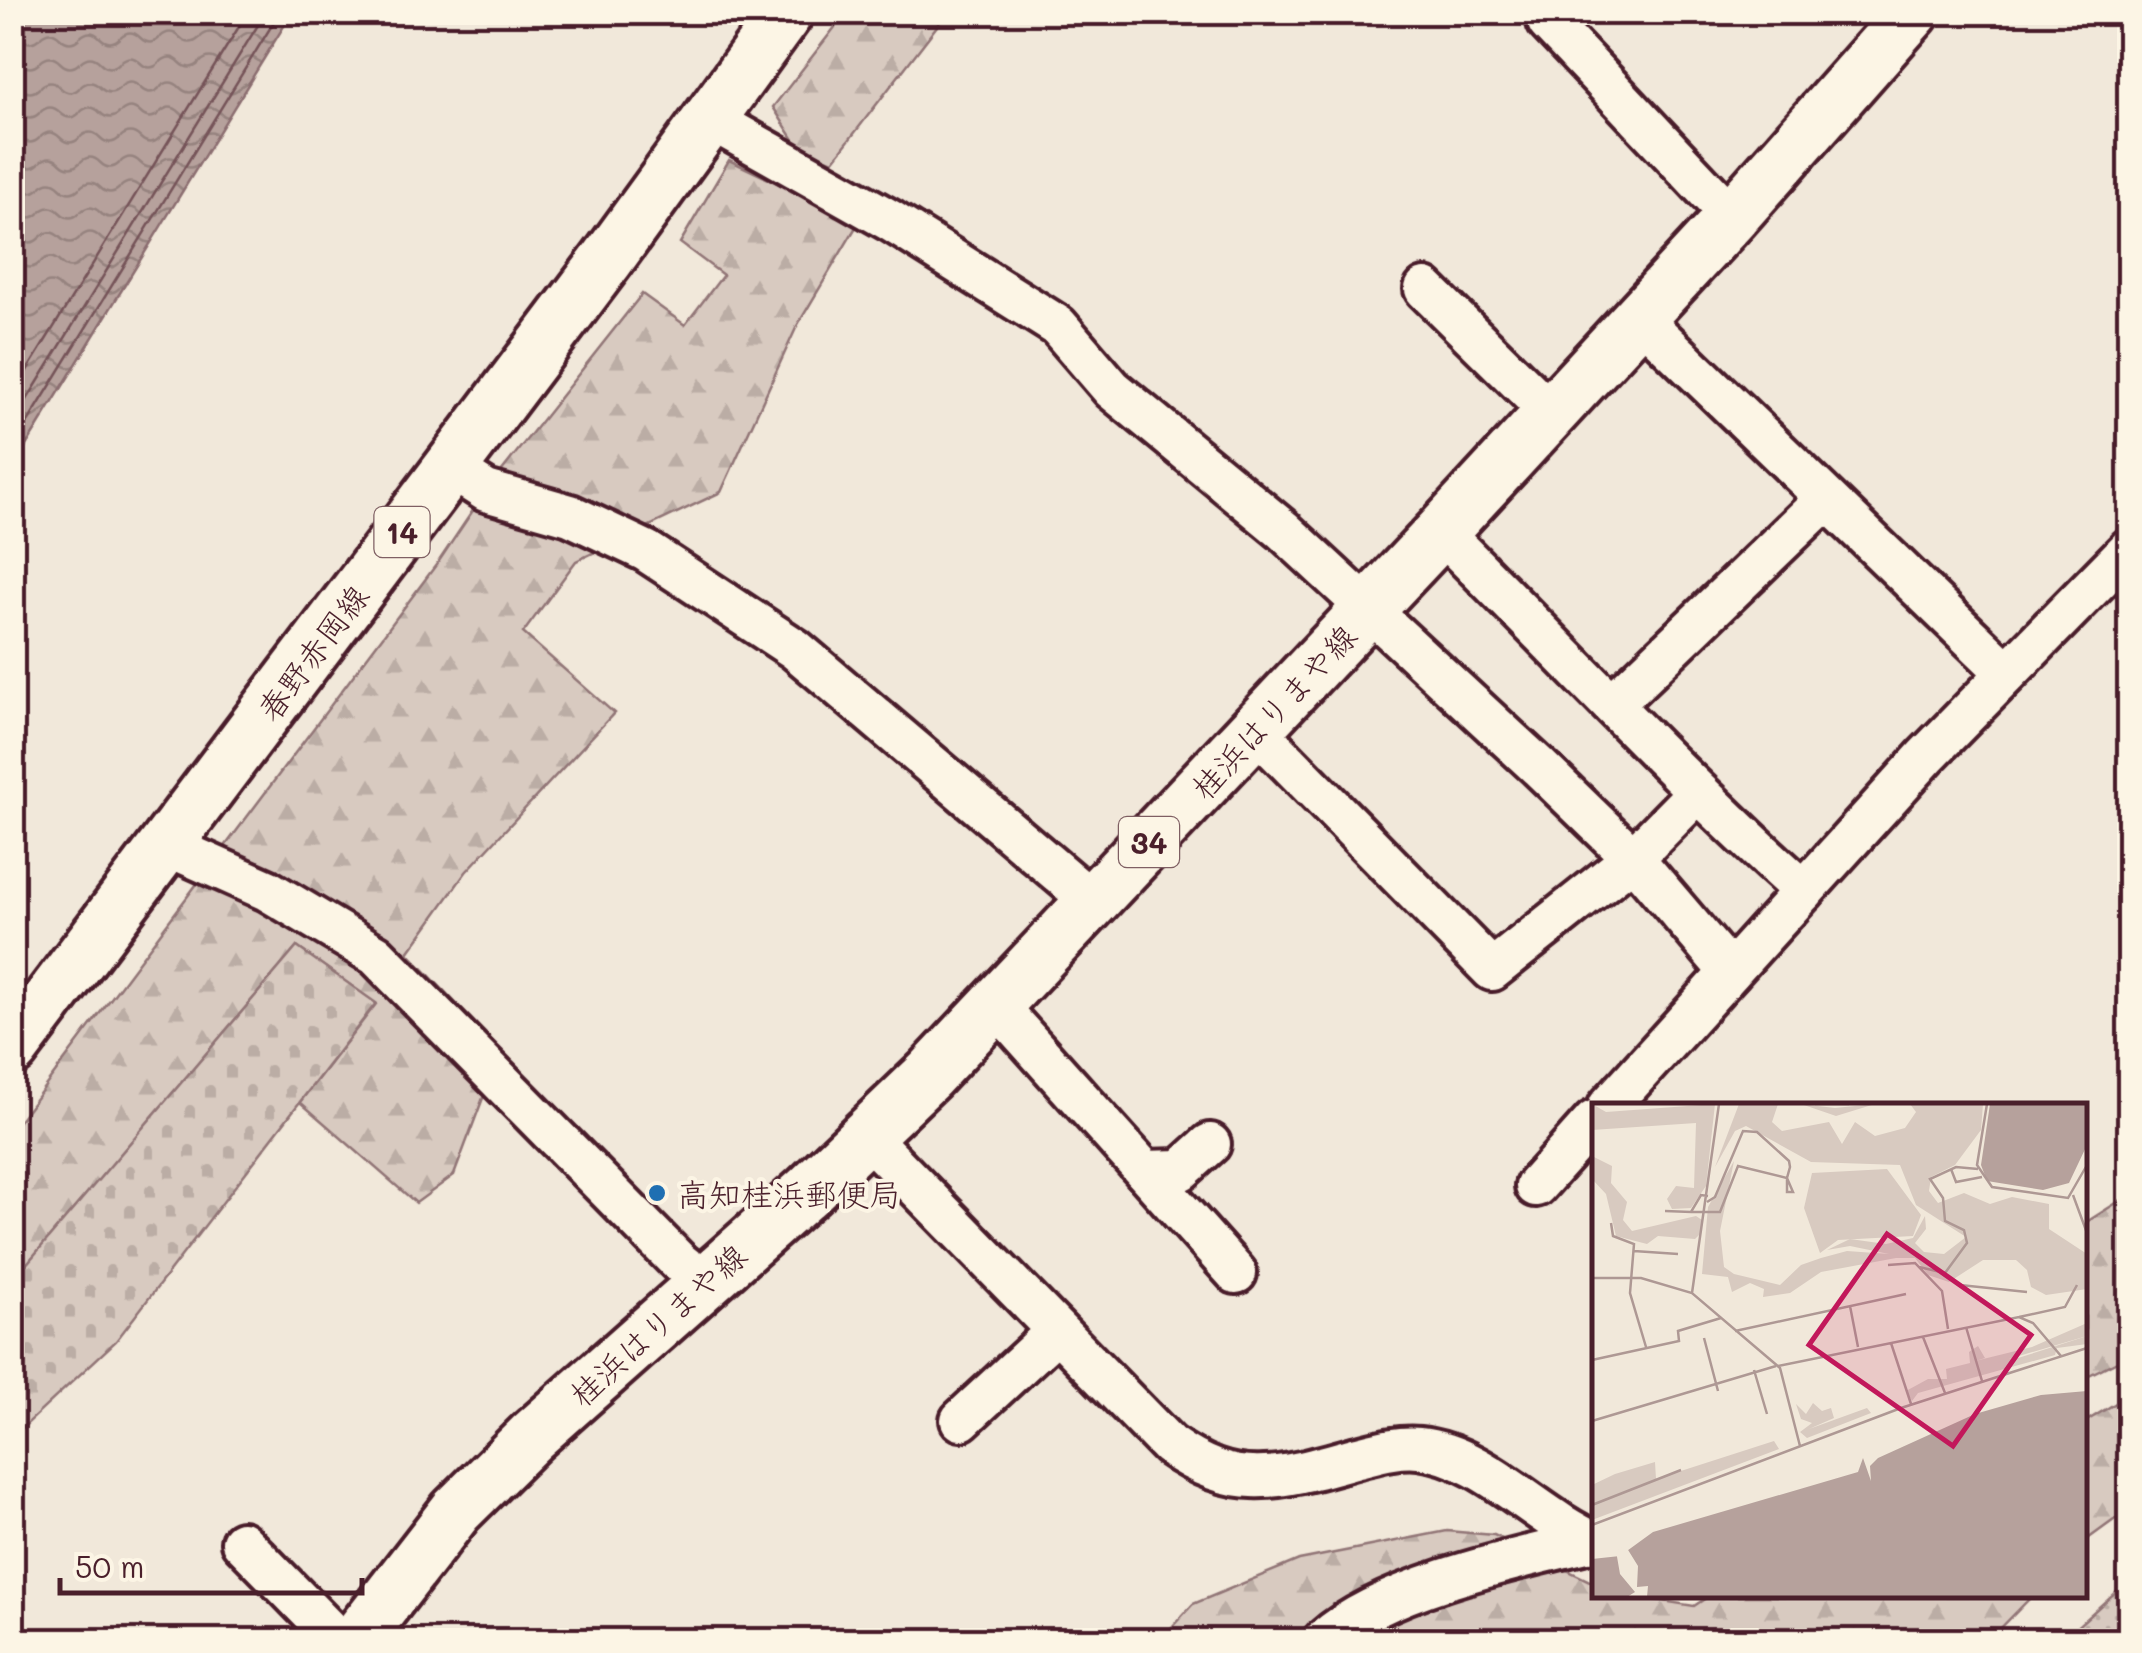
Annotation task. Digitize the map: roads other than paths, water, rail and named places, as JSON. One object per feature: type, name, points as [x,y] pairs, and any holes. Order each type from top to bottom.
[{"type":"main road","name":"春野赤岡線","points":[[12,1049],[450,468],[787,12]]},
{"type":"main road","name":"桂浜はりまや線","points":[[364,1635],[456,1511],[703,1281],[868,1136],[996,1004],[1732,218],[1913,12]]},
{"type":"street","points":[[1548,22],[1732,218]]},
{"type":"street","points":[[710,119],[891,221],[1058,326],[1112,389],[1283,530],[1366,612],[1633,858],[1730,972]]},
{"type":"street","points":[[1425,289],[1551,412]]},
{"type":"street","points":[[1639,318],[2007,674]]},
{"type":"street","points":[[450,468],[486,490],[570,515],[646,552],[796,648],[1092,902]]},
{"type":"street","points":[[1614,703],[1826,498]]},
{"type":"street","points":[[1441,532],[1614,703],[1696,794],[1804,891]]},
{"type":"street","points":[[1612,1103],[1804,891],[2130,548]]},
{"type":"street","points":[[1256,730],[1492,970],[1633,858],[1696,794]]},
{"type":"street","points":[[166,845],[267,890],[376,955],[703,1281]]},
{"type":"street","points":[[996,1004],[1236,1273]]},
{"type":"street","points":[[1536,1186],[1592,1124]]},
{"type":"street","points":[[868,1136],[1169,1445],[1202,1469],[1250,1478],[1290,1476],[1390,1449],[1420,1448],[1455,1458],[1592,1540]]},
{"type":"street","points":[[1145,1172],[1180,1170],[1210,1144]]},
{"type":"street","points":[[961,1420],[1057,1331]]},
{"type":"street","points":[[1324,1640],[1350,1617],[1503,1562],[1592,1541]]},
{"type":"street","points":[[242,1542],[364,1635]]},
{"type":"water","points":[[12,13],[292,13],[13,467]]},
{"type":"place","name":"高知桂浜郵便局","points":[[657,1193]]}]
